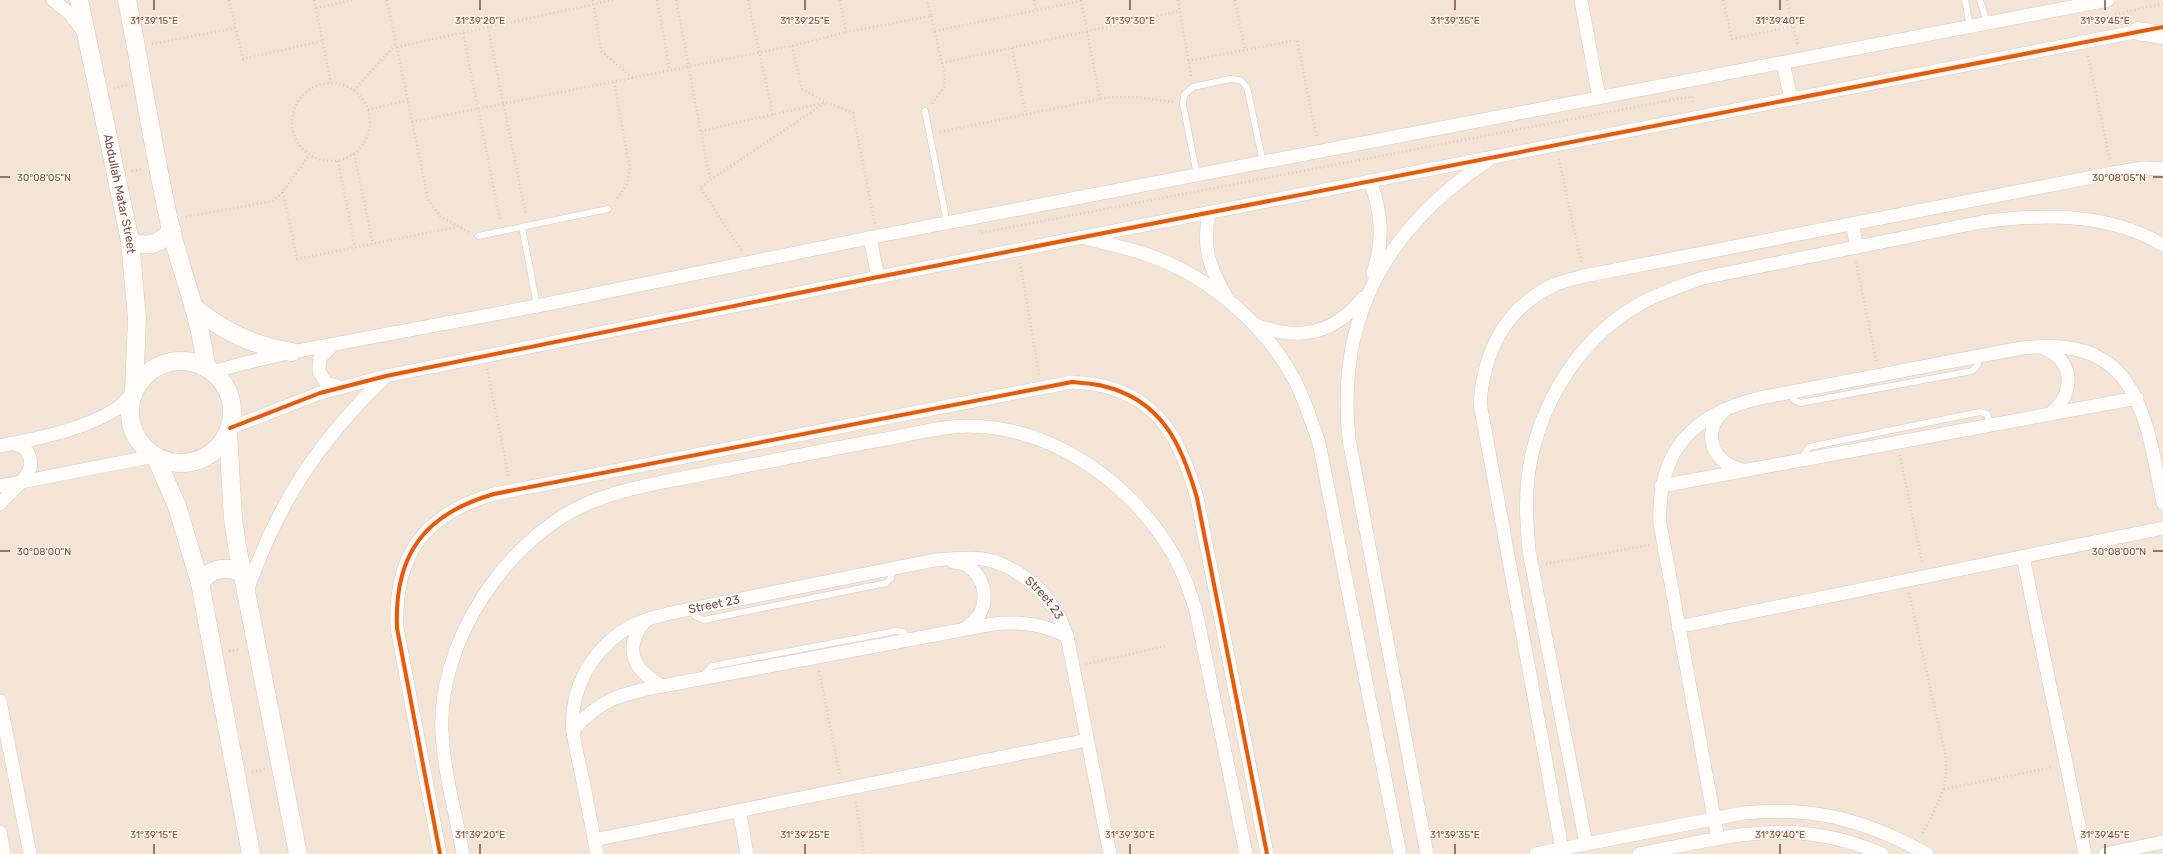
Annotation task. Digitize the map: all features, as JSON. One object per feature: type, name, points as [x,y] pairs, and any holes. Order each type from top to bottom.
[{"type":"street","points":[[53,0],[70,14],[86,35]]},
{"type":"street","name":"Abdullah Matar Street","points":[[79,0],[130,241],[137,318],[134,392]]},
{"type":"street","points":[[127,0],[171,225],[189,294],[196,309],[210,370]]},
{"type":"street","points":[[1581,0],[1599,98]]},
{"type":"street","points":[[210,370],[292,352],[332,346],[536,306],[874,237],[2108,0]]},
{"type":"street","points":[[134,392],[130,410],[132,428],[137,439],[154,456],[165,461],[177,463],[196,461],[213,453],[222,444],[229,431],[291,403],[339,387],[386,376],[878,277],[2163,27]]},
{"type":"street","points":[[2138,31],[2163,35]]},
{"type":"street","points":[[1783,63],[1791,99]]},
{"type":"street","points":[[1254,324],[1274,332],[1296,334],[1317,331],[1337,322],[1354,309],[1367,293],[1400,240],[1420,216],[1454,184],[1492,158]]},
{"type":"street","points":[[1562,849],[1480,403],[1482,378],[1488,355],[1499,332],[1515,313],[1534,297],[1555,285],[1584,276],[2113,173],[2143,168],[2163,170]]},
{"type":"street","points":[[1370,181],[1377,201],[1381,220],[1381,241],[1377,261],[1351,349],[1345,407],[1349,439],[1427,854]]},
{"type":"street","points":[[1209,213],[1206,230],[1206,247],[1210,264],[1230,303]]},
{"type":"street","points":[[1586,844],[1532,567],[1526,513],[1528,477],[1534,444],[1546,411],[1562,379],[1588,346],[1609,326],[1638,305],[1669,289],[1703,278],[1981,222],[2018,217],[2055,216],[2091,220],[2126,229],[2163,245]]},
{"type":"street","points":[[1852,224],[1855,248]]},
{"type":"street","points":[[130,241],[141,245],[153,245],[164,240],[171,225]]},
{"type":"street","points":[[874,237],[878,277]]},
{"type":"street","points":[[1082,238],[1148,256],[1177,268],[1205,284],[1254,324],[1277,351],[1295,381],[1309,413],[1319,443],[1400,854]]},
{"type":"street","points":[[196,309],[231,334],[271,349],[292,352]]},
{"type":"street","points":[[1745,470],[1734,468],[1721,460],[1713,446],[1712,435],[1714,425],[1726,408],[1736,404],[1977,356],[2038,346],[2059,345],[2076,348],[2095,356],[2112,367],[2126,381],[2137,398],[2144,416],[2163,503]]},
{"type":"street","points":[[332,346],[320,358],[319,371],[326,383],[339,387]]},
{"type":"street","points":[[2038,346],[2050,350],[2060,358],[2066,369],[2069,382],[2067,394],[2060,406],[2050,414]]},
{"type":"street","points":[[6,445],[41,437],[97,418],[118,407],[134,392],[149,372],[171,362],[195,363],[210,370],[226,388],[232,408],[229,431],[233,518],[256,646],[298,854]]},
{"type":"street","points":[[246,593],[260,555],[292,490],[334,430],[386,376]]},
{"type":"street","points":[[440,854],[396,628],[396,602],[400,576],[414,547],[426,531],[446,514],[469,501],[511,490],[1072,382],[1103,386],[1132,397],[1157,416],[1176,440],[1189,469],[1197,498],[1267,854]]},
{"type":"street","points":[[1661,486],[2137,398]]},
{"type":"street","points":[[1718,839],[1662,542],[1659,505],[1661,486],[1667,468],[1687,436],[1714,413],[1736,404]]},
{"type":"street","points":[[463,854],[446,764],[442,732],[443,705],[447,677],[468,624],[484,594],[505,566],[529,542],[556,520],[585,504],[617,492],[777,459],[934,430],[968,426],[1002,430],[1035,438],[1066,451],[1095,468],[1121,490],[1156,530],[1172,554],[1185,578],[1196,611],[1246,854]]},
{"type":"street","points":[[772,439],[777,459]]},
{"type":"street","points":[[0,504],[28,473],[31,460],[24,448],[6,445]]},
{"type":"street","points":[[0,486],[154,456]]},
{"type":"street","points":[[154,456],[176,506],[200,584],[251,854]]},
{"type":"street","points":[[1678,627],[2163,528]]},
{"type":"street","points":[[2023,557],[2085,854]]},
{"type":"street","name":"Street 23","points":[[573,731],[574,707],[577,692],[590,663],[605,644],[624,630],[646,620],[693,608],[935,560],[973,558],[998,563],[1022,575],[1042,591],[1057,612],[1067,636]]},
{"type":"street","points":[[935,560],[967,565],[978,575],[984,590],[984,606],[976,619],[964,629]]},
{"type":"street","points":[[200,584],[206,576],[214,570],[223,568],[233,569],[242,573]]},
{"type":"street","points":[[646,620],[637,630],[633,643],[633,656],[643,673],[662,686]]},
{"type":"street","name":"Street 23","points":[[573,731],[593,710],[619,696],[706,677],[964,629],[1014,622],[1049,628],[1067,636]]},
{"type":"street","points":[[1067,636],[1110,854]]},
{"type":"street","points":[[0,701],[30,854]]},
{"type":"street","points":[[573,731],[597,854]]},
{"type":"street","points":[[594,840],[1087,740]]},
{"type":"street","points":[[739,810],[747,854]]},
{"type":"street","points":[[1536,854],[1743,813],[1772,810],[1822,814],[1857,822],[1884,832],[1927,854]]},
{"type":"street","points":[[1639,854],[1756,832],[1787,831],[1819,834],[1842,840],[1882,854]]},
{"type":"street","points":[[0,832],[4,854]]},
{"type":"street","points":[[2105,854],[2163,842]]},
{"type":"lane","points":[[1965,0],[1970,27]]},
{"type":"lane","points":[[1980,0],[1986,23]]},
{"type":"lane","points":[[1197,175],[1183,104],[1186,92],[1193,87],[1235,79],[1244,83],[1249,91],[1263,163]]},
{"type":"lane","points":[[925,111],[947,223]]},
{"type":"lane","points":[[478,236],[608,209]]},
{"type":"lane","points":[[525,226],[536,306]]},
{"type":"lane","points":[[1793,392],[1794,400],[1800,403],[1956,374],[1976,369],[1979,363],[1977,356]]},
{"type":"lane","points":[[1805,459],[1805,453],[1809,447],[1980,412],[1987,414],[1990,425]]},
{"type":"lane","points":[[706,677],[706,672],[712,666],[896,631],[904,632],[907,640]]},
{"type":"path","points":[[229,0],[242,59],[322,41]]},
{"type":"path","points":[[314,0],[330,83]]},
{"type":"path","points":[[316,8],[354,0]]},
{"type":"path","points":[[387,0],[428,200],[440,217],[457,228],[478,236]]},
{"type":"path","points":[[593,0],[601,51],[633,78]]},
{"type":"path","points":[[354,90],[397,45],[613,0]]},
{"type":"path","points":[[657,0],[670,71]]},
{"type":"path","points":[[676,0],[710,180]]},
{"type":"path","points":[[748,0],[773,115]]},
{"type":"path","points":[[840,0],[846,32]]},
{"type":"path","points":[[925,111],[944,87],[945,76],[927,0]]},
{"type":"path","points":[[1034,0],[1036,10]]},
{"type":"path","points":[[935,31],[1081,0],[1100,99]]},
{"type":"path","points":[[1178,0],[1193,87]]},
{"type":"path","points":[[1235,0],[1245,50]]},
{"type":"path","points":[[1724,0],[1732,39],[1793,26]]},
{"type":"path","points":[[1787,0],[1802,59]]},
{"type":"path","points":[[942,63],[1180,11]]},
{"type":"path","points":[[412,122],[504,105],[792,46],[846,32],[931,16]]},
{"type":"path","points":[[488,27],[504,105],[525,226]]},
{"type":"path","points":[[136,47],[235,28]]},
{"type":"path","points":[[462,32],[502,231]]},
{"type":"path","points":[[1188,61],[1297,40],[1319,152]]},
{"type":"path","points":[[2085,42],[2113,173]]},
{"type":"path","points":[[792,46],[802,89],[826,102],[853,113],[874,237]]},
{"type":"path","points":[[1012,48],[1026,114]]},
{"type":"path","points":[[98,92],[143,81]]},
{"type":"path","points":[[608,209],[623,191],[630,169],[614,82]]},
{"type":"path","points":[[330,83],[347,86],[354,90],[365,102],[368,110],[370,126],[368,134],[360,148],[354,154],[338,161],[323,161],[309,155],[302,149],[293,134],[291,124],[294,107],[299,99],[313,87],[330,83]]},
{"type":"path","points":[[929,134],[1100,99],[1125,96],[1183,104]]},
{"type":"path","points":[[978,217],[981,233],[1692,96],[1696,118]]},
{"type":"path","points":[[368,110],[408,100]]},
{"type":"path","points":[[701,131],[826,102]]},
{"type":"path","points":[[749,262],[700,187],[826,102]]},
{"type":"path","points":[[1556,145],[1584,276]]},
{"type":"path","points":[[354,154],[373,244]]},
{"type":"path","points":[[171,225],[273,201],[284,192],[309,155]]},
{"type":"path","points":[[338,161],[355,247]]},
{"type":"path","points":[[116,175],[159,165]]},
{"type":"path","points":[[284,192],[297,259],[457,228]]},
{"type":"path","points":[[1855,248],[1879,375]]},
{"type":"path","points":[[1018,250],[1041,387]]},
{"type":"path","points":[[484,357],[511,490]]},
{"type":"path","points":[[1898,442],[1924,576]]},
{"type":"path","points":[[1532,567],[1662,542]]},
{"type":"path","points":[[1906,580],[1946,758],[1947,774],[1944,789],[1938,805],[1915,847]]},
{"type":"path","points":[[213,654],[256,646]]},
{"type":"path","points":[[1073,667],[1166,646]]},
{"type":"path","points":[[816,657],[864,854]]},
{"type":"path","points":[[1944,789],[2066,765]]},
{"type":"path","points":[[236,775],[280,766]]},
{"type":"shaded area","points":[[0,0],[2163,0],[2163,854],[0,854]]},
{"type":"cycle path","points":[[230,428],[320,393],[386,376],[878,277],[2163,27]]},
{"type":"cycle path","points":[[440,854],[397,628],[397,602],[401,579],[408,559],[418,541],[432,526],[449,513],[494,494],[1072,382],[1103,386],[1123,393],[1140,402],[1155,414],[1166,427],[1184,460],[1197,498],[1267,854]]}]
